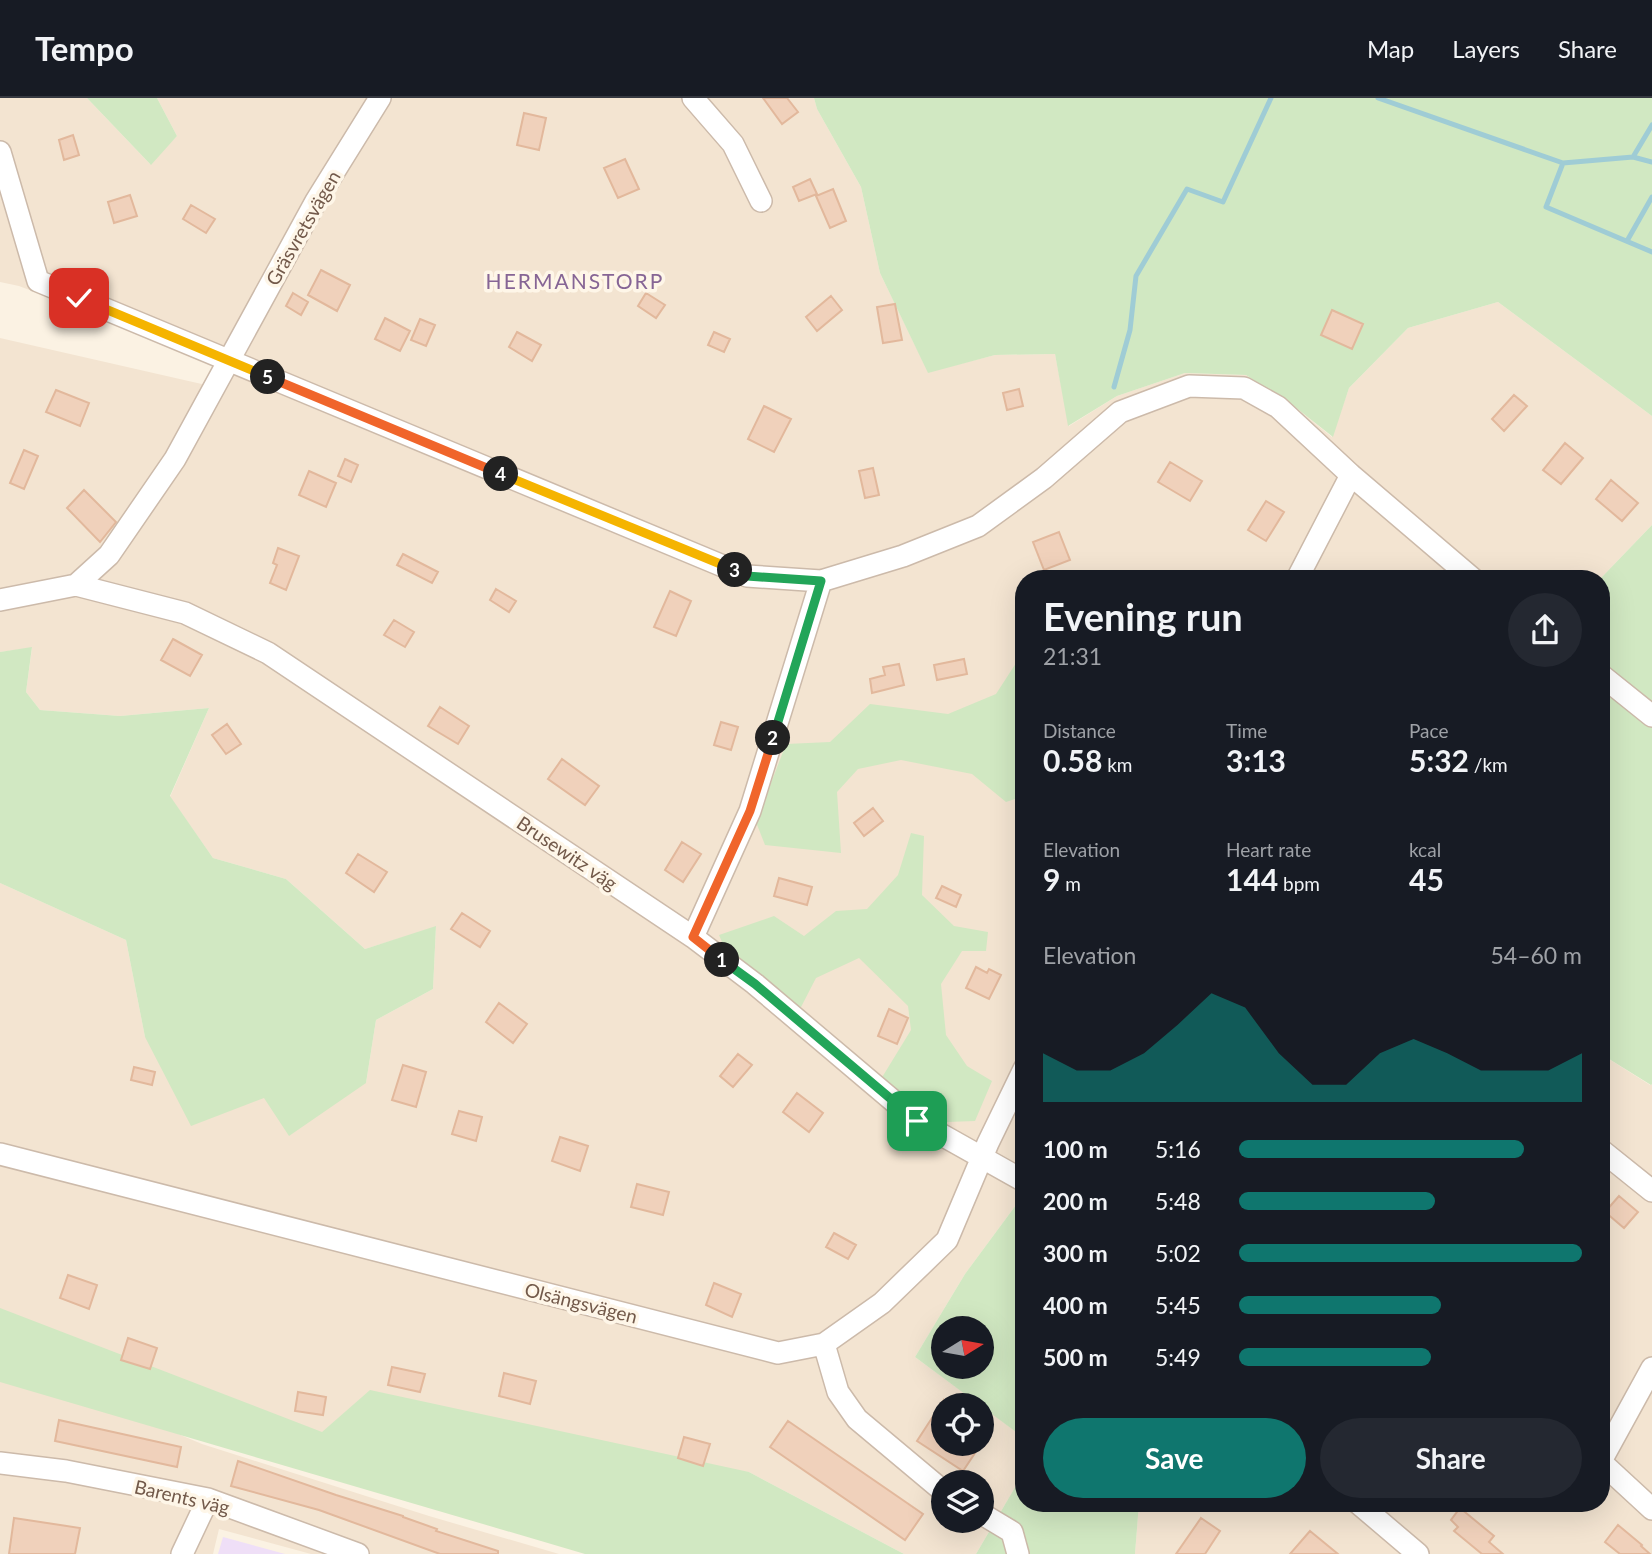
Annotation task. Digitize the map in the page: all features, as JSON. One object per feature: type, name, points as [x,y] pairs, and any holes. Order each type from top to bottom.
[{"type":"street","name":"Gräsvretsvägen","points":[[76,585],[110,555],[175,459],[316,201],[380,98]]},
{"type":"street","points":[[693,98],[733,144],[761,201]]},
{"type":"street","points":[[0,152],[38,281],[747,576],[821,581],[903,556],[978,526],[1044,478],[1120,412],[1189,386],[1244,388],[1278,407],[1351,475],[1462,570]]},
{"type":"street","points":[[1302,570],[1351,475]]},
{"type":"street","points":[[693,937],[750,811],[821,581]]},
{"type":"street","points":[[0,600],[76,585]]},
{"type":"street","name":"Brusewitz väg","points":[[76,585],[185,613],[268,653],[693,937],[755,984],[917,1121],[1015,1176]]},
{"type":"street","points":[[1610,682],[1652,716]]},
{"type":"street","name":"Olsängsvägen","points":[[0,1154],[778,1353],[824,1345],[882,1303],[947,1240],[1015,1088]]},
{"type":"street","points":[[1610,1157],[1652,1191]]},
{"type":"street","points":[[824,1345],[838,1392],[857,1419],[931,1481]]},
{"type":"street","points":[[1610,1445],[1652,1368]]},
{"type":"street","name":"Barents väg","points":[[0,1463],[66,1471],[208,1499],[358,1554]]},
{"type":"street","points":[[1610,1470],[1652,1508]]},
{"type":"street","points":[[182,1554],[208,1499]]},
{"type":"street","points":[[1369,1512],[1418,1554]]},
{"type":"street","points":[[994,1521],[1012,1532],[1018,1554]]},
{"type":"shaded area","points":[[0,98],[87,98],[150,164],[177,136],[157,98],[814,98],[817,109],[861,187],[880,273],[928,372],[995,355],[1055,354],[1069,426],[1117,396],[1185,373],[1246,375],[1295,407],[1332,437],[1349,388],[1408,328],[1498,302],[1652,416],[1652,525],[1609,570],[1015,570],[1015,1206],[965,1274],[940,1316],[931,1316],[931,1330],[915,1357],[931,1369],[931,1379],[945,1379],[964,1393],[931,1393],[931,1456],[994,1456],[994,1415],[1015,1431],[1015,1487],[994,1523],[994,1470],[931,1470],[931,1533],[988,1533],[976,1554],[904,1554],[749,1472],[322,1450],[0,1356],[0,883],[126,940],[145,1037],[264,1098],[366,1083],[376,1020],[433,989],[436,927],[365,949],[286,879],[213,858],[170,797],[209,708],[120,716],[40,710],[26,692],[32,648],[0,652],[0,338],[206,385],[214,361],[19,286],[0,282]]},
{"type":"shaded area","points":[[1610,1060],[1652,1084],[1652,1554],[1135,1554],[1138,1512],[1610,1512]]},
{"type":"shaded area","points":[[0,1359],[202,1444],[559,1554],[311,1554],[219,1529],[213,1554],[0,1554]]},
{"type":"shaded area","points":[[223,1537],[285,1554],[218,1554]]},
{"type":"green space","points":[[87,98],[157,98],[177,136],[151,165]]},
{"type":"green space","points":[[814,98],[1652,98],[1652,416],[1498,302],[1408,328],[1349,388],[1333,437],[1295,407],[1246,375],[1185,373],[1117,396],[1068,426],[1055,354],[995,355],[928,373],[880,273],[861,187],[817,109]]},
{"type":"green space","points":[[1652,525],[1651,1085],[1610,1060],[1609,570]]},
{"type":"green space","points":[[32,647],[26,692],[40,710],[120,716],[209,708],[170,796],[213,858],[286,879],[365,949],[436,926],[433,989],[376,1020],[366,1083],[289,1136],[264,1098],[191,1126],[145,1037],[126,940],[0,883],[0,652]]},
{"type":"green space","points":[[1015,665],[1015,799],[1006,802],[972,774],[901,760],[858,769],[837,792],[841,853],[765,845],[756,822],[786,744],[830,742],[870,704],[948,714],[996,694]]},
{"type":"green space","points":[[911,833],[924,836],[922,895],[954,926],[988,932],[986,951],[962,951],[941,984],[946,1035],[967,1066],[992,1081],[975,1121],[947,1122],[899,1101],[881,1079],[911,1030],[908,1006],[859,958],[816,978],[800,1009],[728,956],[719,935],[774,916],[804,936],[836,911],[867,909],[898,875]]},
{"type":"green space","points":[[1015,1206],[1015,1431],[994,1416],[994,1393],[963,1393],[945,1379],[994,1379],[994,1316],[940,1316],[965,1274]]},
{"type":"green space","points":[[0,1308],[322,1432],[370,1390],[749,1472],[904,1554],[585,1554],[0,1382]]},
{"type":"green space","points":[[931,1330],[931,1369],[915,1357]]},
{"type":"green space","points":[[1015,1487],[1015,1512],[1138,1512],[1135,1554],[976,1554],[988,1533],[994,1533],[994,1523]]},
{"type":"building","points":[[763,98],[787,98],[798,112],[782,124]]},
{"type":"building","points":[[524,113],[546,118],[539,150],[517,145]]},
{"type":"building","points":[[73,135],[79,155],[64,160],[59,140]]},
{"type":"building","points":[[625,159],[639,189],[618,198],[604,168]]},
{"type":"building","points":[[810,179],[817,194],[799,201],[793,187]]},
{"type":"building","points":[[833,189],[846,221],[830,228],[816,196]]},
{"type":"building","points":[[130,195],[137,216],[114,223],[108,202]]},
{"type":"building","points":[[191,205],[215,219],[206,233],[183,219]]},
{"type":"building","points":[[321,270],[350,285],[337,311],[308,295]]},
{"type":"building","points":[[293,293],[308,302],[301,315],[286,306]]},
{"type":"building","points":[[646,293],[665,305],[656,318],[638,306]]},
{"type":"building","points":[[831,296],[842,310],[817,331],[806,317]]},
{"type":"building","points":[[895,304],[902,340],[883,343],[877,307]]},
{"type":"building","points":[[1332,310],[1363,324],[1352,349],[1321,335]]},
{"type":"building","points":[[385,318],[410,331],[400,351],[375,339]]},
{"type":"building","points":[[420,319],[435,325],[426,346],[411,340]]},
{"type":"building","points":[[517,332],[541,345],[532,361],[509,347]]},
{"type":"building","points":[[714,332],[730,339],[724,352],[708,345]]},
{"type":"building","points":[[1019,389],[1023,406],[1007,410],[1003,393]]},
{"type":"building","points":[[56,390],[89,403],[80,426],[46,412]]},
{"type":"building","points":[[1514,395],[1527,406],[1504,431],[1492,419]]},
{"type":"building","points":[[764,406],[791,419],[774,452],[748,439]]},
{"type":"building","points":[[1565,443],[1583,458],[1561,484],[1543,470]]},
{"type":"building","points":[[24,450],[38,456],[24,489],[10,483]]},
{"type":"building","points":[[345,459],[358,465],[351,482],[338,476]]},
{"type":"building","points":[[1170,462],[1202,481],[1190,501],[1158,482]]},
{"type":"building","points":[[873,468],[879,495],[865,498],[859,471]]},
{"type":"building","points":[[309,471],[336,483],[326,507],[299,495]]},
{"type":"building","points":[[1611,480],[1638,503],[1622,521],[1596,499]]},
{"type":"building","points":[[84,490],[116,522],[100,542],[67,508]]},
{"type":"building","points":[[1266,501],[1284,512],[1266,541],[1248,530]]},
{"type":"building","points":[[1059,532],[1070,560],[1044,570],[1033,542]]},
{"type":"building","points":[[278,548],[299,556],[286,590],[270,583],[277,565],[273,563]]},
{"type":"building","points":[[403,554],[438,572],[432,583],[397,565]]},
{"type":"building","points":[[496,589],[516,601],[509,612],[490,600]]},
{"type":"building","points":[[670,591],[691,601],[676,636],[654,627]]},
{"type":"building","points":[[394,620],[414,632],[405,647],[384,635]]},
{"type":"building","points":[[173,639],[202,655],[190,676],[161,660]]},
{"type":"building","points":[[964,659],[967,674],[937,680],[934,665]]},
{"type":"building","points":[[899,664],[904,685],[872,693],[870,679],[885,675],[883,667]]},
{"type":"building","points":[[440,707],[469,726],[458,744],[428,726]]},
{"type":"building","points":[[721,722],[738,727],[731,750],[714,745]]},
{"type":"building","points":[[227,724],[241,744],[226,754],[212,735]]},
{"type":"building","points":[[562,759],[599,786],[585,805],[548,779]]},
{"type":"building","points":[[873,808],[883,821],[864,836],[854,823]]},
{"type":"building","points":[[682,842],[701,854],[683,882],[665,870]]},
{"type":"building","points":[[358,854],[387,872],[374,892],[346,873]]},
{"type":"building","points":[[779,878],[812,887],[807,905],[774,896]]},
{"type":"building","points":[[942,886],[961,895],[956,907],[936,898]]},
{"type":"building","points":[[462,913],[490,931],[480,947],[451,929]]},
{"type":"building","points":[[976,967],[987,973],[989,969],[1001,975],[989,999],[966,988]]},
{"type":"building","points":[[499,1003],[527,1024],[513,1043],[486,1022]]},
{"type":"building","points":[[889,1009],[908,1018],[897,1044],[878,1036]]},
{"type":"building","points":[[738,1054],[752,1065],[733,1087],[720,1076]]},
{"type":"building","points":[[403,1065],[426,1072],[416,1107],[392,1100]]},
{"type":"building","points":[[134,1067],[155,1072],[152,1085],[131,1080]]},
{"type":"building","points":[[797,1093],[823,1113],[809,1132],[783,1112]]},
{"type":"building","points":[[459,1111],[482,1117],[476,1141],[452,1134]]},
{"type":"building","points":[[560,1137],[588,1146],[580,1171],[552,1161]]},
{"type":"building","points":[[637,1184],[669,1192],[663,1215],[631,1207]]},
{"type":"building","points":[[1619,1196],[1638,1212],[1624,1228],[1610,1216],[1610,1206]]},
{"type":"building","points":[[834,1233],[856,1245],[848,1259],[826,1247]]},
{"type":"building","points":[[68,1275],[97,1285],[89,1309],[60,1298]]},
{"type":"building","points":[[714,1283],[741,1294],[732,1317],[706,1305]]},
{"type":"building","points":[[128,1338],[157,1348],[150,1369],[121,1360]]},
{"type":"building","points":[[392,1367],[425,1374],[420,1392],[388,1385]]},
{"type":"building","points":[[504,1373],[536,1381],[530,1404],[499,1396]]},
{"type":"building","points":[[298,1392],[326,1397],[323,1415],[295,1411]]},
{"type":"building","points":[[931,1419],[931,1450],[917,1441]]},
{"type":"building","points":[[59,1420],[181,1447],[177,1467],[55,1441]]},
{"type":"building","points":[[788,1421],[923,1514],[905,1540],[770,1447]]},
{"type":"building","points":[[684,1437],[710,1444],[703,1466],[678,1458]]},
{"type":"building","points":[[940,1456],[973,1456],[961,1470]]},
{"type":"building","points":[[238,1461],[403,1516],[437,1529],[436,1531],[498,1551],[498,1554],[440,1554],[319,1510],[231,1486]]},
{"type":"building","points":[[1457,1512],[1465,1512],[1494,1536],[1489,1542],[1503,1554],[1482,1554],[1454,1531],[1458,1527],[1451,1520]]},
{"type":"building","points":[[14,1518],[80,1528],[75,1554],[9,1554]]},
{"type":"building","points":[[1201,1518],[1220,1531],[1205,1554],[1176,1554]]},
{"type":"building","points":[[1618,1525],[1650,1554],[1620,1554],[1605,1542]]},
{"type":"building","points":[[1310,1531],[1338,1554],[1290,1554]]},
{"type":"waterway","points":[[1114,387],[1130,330],[1136,276],[1187,189],[1223,202],[1271,98]]},
{"type":"waterway","points":[[1378,98],[1563,163],[1633,157],[1652,162]]},
{"type":"waterway","points":[[1633,157],[1652,125]]},
{"type":"waterway","points":[[1563,163],[1546,207],[1652,252]]},
{"type":"waterway","points":[[1627,241],[1652,197]]},
{"type":"district","name":"HERMANSTORP","points":[[575,282]]},
{"type":"route","points":[[79,298],[747,576],[821,581],[750,811],[693,937],[755,984],[917,1121]]}]
